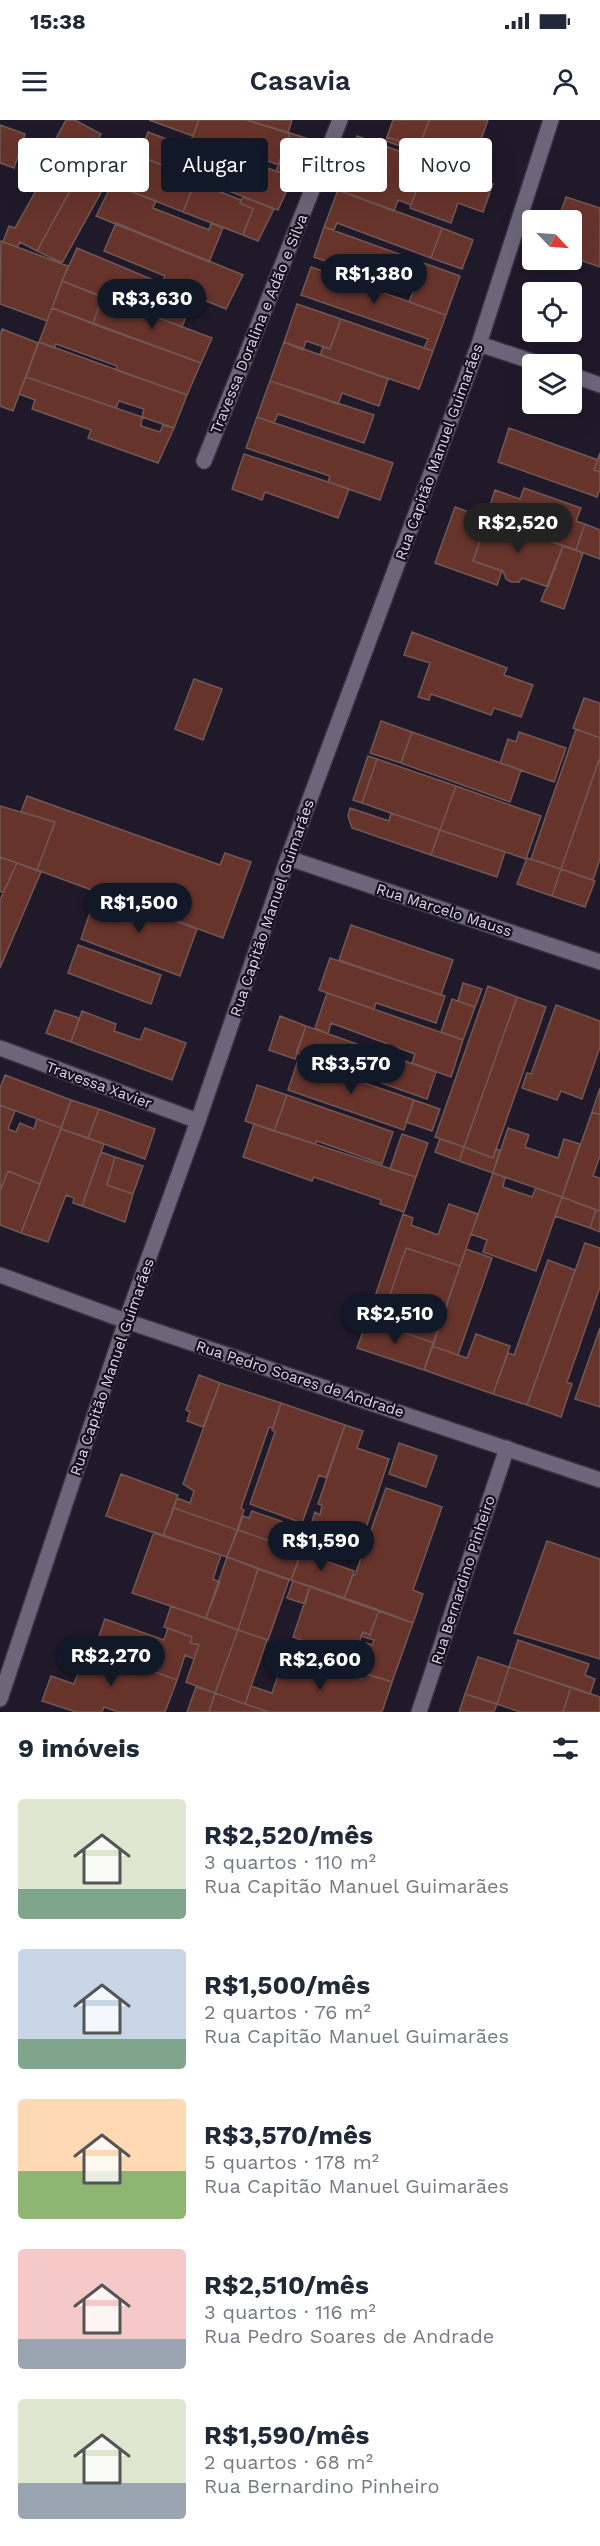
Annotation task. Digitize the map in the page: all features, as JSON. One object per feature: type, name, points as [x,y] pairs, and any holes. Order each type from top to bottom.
[{"type":"street","name":"Travessa Doralina e Adão e Silva","points":[[204,461],[340,120]]},
{"type":"street","name":"Rua Capitão Manuel Guimarães","points":[[0,1699],[126,1321],[198,1121],[288,858],[479,344],[550,120]]},
{"type":"street","points":[[479,344],[522,358]]},
{"type":"street","points":[[582,379],[600,385]]},
{"type":"street","name":"Rua Marcelo Mauss","points":[[288,858],[600,962]]},
{"type":"street","name":"Travessa Xavier","points":[[0,1048],[198,1121]]},
{"type":"street","name":"Rua Pedro Soares de Andrade","points":[[0,1275],[126,1321],[600,1480]]},
{"type":"street","name":"Rua Bernardino Pinheiro","points":[[419,1712],[507,1448]]},
{"type":"building","points":[[66,120],[75,120],[101,134],[99,138],[56,138]]},
{"type":"building","points":[[149,120],[199,120],[193,136]]},
{"type":"building","points":[[199,120],[246,120],[290,133],[288,138],[280,138],[279,165],[268,161],[268,138],[192,138]]},
{"type":"building","points":[[246,120],[292,120],[288,133]]},
{"type":"building","points":[[393,120],[429,120],[423,138],[399,138],[399,141],[387,137]]},
{"type":"building","points":[[429,120],[488,120],[482,138],[423,138]]},
{"type":"building","points":[[0,125],[25,134],[24,138],[18,138],[18,156],[14,168],[0,163]]},
{"type":"building","points":[[148,132],[164,138],[161,138],[161,165],[149,160],[149,138],[146,138]]},
{"type":"building","points":[[290,133],[306,138],[288,138]]},
{"type":"building","points":[[387,137],[399,141],[399,146],[387,141]]},
{"type":"building","points":[[387,147],[399,151],[399,192],[416,192],[411,205],[398,200],[394,211],[343,192],[387,192]]},
{"type":"building","points":[[149,160],[161,164],[161,192],[191,192],[183,212],[132,192],[149,192]]},
{"type":"building","points":[[280,160],[280,172],[276,171]]},
{"type":"building","points":[[268,168],[280,172],[280,192],[286,192],[278,210],[232,192],[268,192]]},
{"type":"building","points":[[35,192],[69,192],[37,251],[20,242],[17,247],[3,242],[9,226],[15,228]]},
{"type":"building","points":[[70,192],[101,192],[62,263],[37,251]]},
{"type":"building","points":[[108,192],[133,192],[156,201],[153,208],[209,230],[211,223],[223,228],[209,262],[96,216]]},
{"type":"building","points":[[191,192],[221,192],[241,200],[240,203],[253,209],[243,235],[183,212]]},
{"type":"building","points":[[337,192],[343,192],[442,228],[431,258],[337,223],[334,230],[324,227]]},
{"type":"building","points":[[416,192],[490,192],[483,212],[458,203],[451,223],[410,208]]},
{"type":"building","points":[[243,197],[274,209],[258,241],[243,235],[253,209],[240,203]]},
{"type":"building","points":[[566,197],[600,208],[600,267],[582,261],[582,210],[561,210]]},
{"type":"building","points":[[116,223],[243,275],[226,309],[162,283],[165,276],[104,251]]},
{"type":"building","points":[[324,227],[460,276],[446,315],[409,302],[413,292],[314,257]]},
{"type":"building","points":[[442,228],[473,240],[462,269],[431,258]]},
{"type":"building","points":[[1,241],[68,266],[47,321],[0,304]]},
{"type":"building","points":[[77,248],[194,297],[182,327],[62,281]]},
{"type":"building","points":[[311,267],[446,315],[433,351],[424,348],[428,339],[301,295]]},
{"type":"building","points":[[62,281],[102,297],[93,324],[52,308]]},
{"type":"building","points":[[102,297],[212,338],[201,363],[93,324]]},
{"type":"building","points":[[297,304],[341,319],[330,349],[306,341],[303,350],[284,342]]},
{"type":"building","points":[[52,308],[201,363],[187,395],[116,370],[117,366],[56,344],[54,348],[39,342]]},
{"type":"building","points":[[341,319],[433,351],[419,389],[320,355],[323,347],[330,349]]},
{"type":"building","points":[[2,329],[38,343],[13,411],[0,406],[0,336]]},
{"type":"building","points":[[39,342],[187,395],[174,428],[142,417],[144,409],[119,401],[116,408],[26,377]]},
{"type":"building","points":[[284,342],[388,379],[379,406],[342,393],[338,404],[270,381]]},
{"type":"building","points":[[26,377],[142,417],[141,426],[160,432],[163,425],[174,428],[158,463],[88,438],[91,430],[32,409],[35,400],[19,394]]},
{"type":"building","points":[[270,381],[374,415],[364,443],[278,414],[274,423],[257,417]]},
{"type":"building","points":[[257,417],[393,463],[380,500],[328,482],[330,476],[246,448]]},
{"type":"building","points":[[509,428],[598,460],[594,470],[600,472],[600,489],[597,497],[498,462]]},
{"type":"building","points":[[600,453],[600,472],[594,470]]},
{"type":"building","points":[[244,454],[349,489],[338,518],[265,492],[262,500],[232,489]]},
{"type":"building","points":[[524,488],[581,508],[576,521],[585,524],[576,550],[486,518],[495,490],[520,499]]},
{"type":"building","points":[[455,507],[488,519],[473,561],[502,571],[497,585],[435,563]]},
{"type":"building","points":[[488,519],[563,546],[548,587],[522,578],[519,582],[511,582],[506,579],[503,571],[473,561]]},
{"type":"building","points":[[585,524],[600,530],[600,559],[576,550]]},
{"type":"building","points":[[563,546],[583,553],[564,609],[541,601]]},
{"type":"building","points":[[412,632],[507,668],[504,675],[533,685],[521,717],[494,708],[491,715],[431,694],[429,700],[418,697],[430,663],[404,655]]},
{"type":"building","points":[[194,679],[222,689],[203,740],[175,729]]},
{"type":"building","points":[[584,698],[600,703],[600,738],[573,728]]},
{"type":"building","points":[[381,721],[412,732],[401,763],[370,753]]},
{"type":"building","points":[[576,729],[600,738],[600,757],[561,869],[531,859]]},
{"type":"building","points":[[412,732],[521,770],[510,802],[401,763]]},
{"type":"building","points":[[519,732],[566,748],[554,782],[500,763],[508,739],[516,742]]},
{"type":"building","points":[[368,756],[377,759],[362,803],[353,800]]},
{"type":"building","points":[[600,757],[600,859],[593,880],[561,869]]},
{"type":"building","points":[[377,759],[456,786],[440,830],[362,803]]},
{"type":"building","points":[[456,786],[541,816],[526,859],[440,830]]},
{"type":"building","points":[[27,796],[220,865],[225,853],[251,862],[223,938],[37,870],[55,822],[21,812]]},
{"type":"building","points":[[0,806],[55,822],[37,870],[0,857]]},
{"type":"building","points":[[350,808],[389,821],[391,813],[440,830],[431,855],[352,828],[348,816]]},
{"type":"building","points":[[440,830],[505,852],[497,877],[431,855]]},
{"type":"building","points":[[0,857],[17,863],[3,893],[0,891]]},
{"type":"building","points":[[527,858],[561,869],[552,896],[517,884]]},
{"type":"building","points":[[17,863],[41,872],[0,968],[0,900]]},
{"type":"building","points":[[561,869],[595,881],[585,907],[552,896]]},
{"type":"building","points":[[97,892],[197,929],[180,976],[81,939]]},
{"type":"building","points":[[351,925],[453,960],[441,995],[339,960]]},
{"type":"building","points":[[78,945],[161,975],[151,1004],[68,973]]},
{"type":"building","points":[[330,958],[445,996],[436,1023],[376,1003],[374,1009],[319,990]]},
{"type":"building","points":[[463,983],[482,989],[475,1007],[458,1001]]},
{"type":"building","points":[[488,986],[517,997],[464,1147],[435,1137]]},
{"type":"building","points":[[327,993],[463,1040],[451,1077],[412,1063],[415,1054],[331,1023],[328,1034],[315,1028]]},
{"type":"building","points":[[517,997],[546,1007],[493,1158],[464,1147]]},
{"type":"building","points":[[452,999],[475,1007],[463,1040],[441,1032]]},
{"type":"building","points":[[556,1005],[600,1021],[600,1047],[582,1099],[561,1091],[557,1100],[522,1088],[527,1073],[531,1074]]},
{"type":"building","points":[[55,1010],[79,1018],[71,1042],[46,1033]]},
{"type":"building","points":[[82,1011],[116,1024],[114,1031],[140,1040],[145,1028],[186,1043],[172,1080],[71,1042]]},
{"type":"building","points":[[280,1016],[306,1026],[295,1059],[269,1050]]},
{"type":"building","points":[[306,1026],[436,1072],[427,1099],[296,1053]]},
{"type":"building","points":[[298,1060],[414,1100],[404,1130],[288,1090]]},
{"type":"building","points":[[5,1075],[71,1100],[61,1128],[0,1105],[0,1088]]},
{"type":"building","points":[[257,1085],[287,1095],[274,1131],[245,1121]]},
{"type":"building","points":[[600,1088],[600,1115],[592,1112]]},
{"type":"building","points":[[287,1095],[393,1132],[382,1164],[317,1141],[315,1144],[274,1131]]},
{"type":"building","points":[[71,1100],[99,1109],[88,1138],[61,1129]]},
{"type":"building","points":[[414,1100],[440,1109],[432,1131],[406,1122]]},
{"type":"building","points":[[0,1105],[15,1111],[8,1129],[16,1132],[20,1123],[34,1129],[37,1119],[61,1128],[40,1184],[8,1171],[0,1191]]},
{"type":"building","points":[[99,1109],[155,1129],[145,1159],[88,1138]]},
{"type":"building","points":[[592,1112],[600,1115],[600,1156],[593,1176],[600,1178],[600,1211],[562,1197]]},
{"type":"building","points":[[254,1124],[416,1177],[404,1212],[380,1204],[381,1200],[314,1177],[312,1181],[243,1157]]},
{"type":"building","points":[[508,1128],[529,1135],[525,1147],[558,1158],[564,1139],[580,1144],[562,1197],[493,1173]]},
{"type":"building","points":[[61,1129],[104,1144],[82,1206],[73,1203],[74,1198],[66,1195],[48,1242],[21,1233]]},
{"type":"building","points":[[402,1134],[428,1143],[416,1177],[390,1169]]},
{"type":"building","points":[[440,1139],[464,1147],[459,1161],[435,1152]]},
{"type":"building","points":[[464,1147],[493,1158],[496,1149],[500,1150],[493,1173],[459,1161]]},
{"type":"building","points":[[101,1152],[115,1157],[107,1185],[133,1194],[125,1222],[82,1206]]},
{"type":"building","points":[[115,1157],[143,1166],[133,1194],[107,1185]]},
{"type":"building","points":[[8,1171],[40,1184],[21,1233],[0,1225],[0,1191]]},
{"type":"building","points":[[493,1173],[505,1177],[503,1187],[532,1197],[536,1188],[562,1197],[536,1271],[483,1252],[487,1240],[471,1234]]},
{"type":"building","points":[[562,1197],[596,1210],[590,1228],[555,1216]]},
{"type":"building","points":[[449,1204],[478,1214],[460,1266],[406,1248],[380,1324],[367,1320],[403,1214],[413,1218],[411,1225],[438,1235]]},
{"type":"building","points":[[596,1210],[600,1211],[600,1232],[590,1228]]},
{"type":"building","points":[[585,1243],[600,1248],[600,1287],[567,1382],[572,1384],[561,1417],[527,1405]]},
{"type":"building","points":[[406,1248],[460,1266],[434,1343],[380,1324]]},
{"type":"building","points":[[466,1249],[492,1258],[458,1355],[432,1346]]},
{"type":"building","points":[[548,1260],[575,1270],[527,1405],[493,1394],[508,1353],[514,1355]]},
{"type":"building","points":[[367,1320],[434,1343],[424,1370],[357,1348]]},
{"type":"building","points":[[600,1328],[600,1407],[575,1399]]},
{"type":"building","points":[[476,1334],[510,1346],[493,1394],[424,1370],[432,1346],[467,1358]]},
{"type":"building","points":[[199,1375],[220,1383],[203,1427],[187,1421],[190,1412],[186,1410]]},
{"type":"building","points":[[220,1383],[281,1403],[273,1428],[269,1427],[241,1508],[244,1510],[237,1530],[174,1508],[177,1498],[190,1503],[194,1491],[183,1484]]},
{"type":"building","points":[[281,1403],[345,1425],[326,1478],[319,1475],[302,1523],[250,1504],[275,1432],[272,1430]]},
{"type":"building","points":[[345,1425],[363,1431],[357,1448],[389,1459],[359,1555],[307,1536],[315,1512],[320,1515],[322,1505],[318,1504]]},
{"type":"building","points":[[399,1443],[437,1456],[426,1487],[389,1474]]},
{"type":"building","points":[[121,1474],[178,1495],[163,1536],[106,1516]]},
{"type":"building","points":[[386,1488],[442,1507],[413,1590],[423,1594],[413,1623],[344,1599]]},
{"type":"building","points":[[174,1508],[237,1530],[227,1557],[163,1536]]},
{"type":"building","points":[[252,1511],[309,1531],[302,1552],[238,1530],[243,1516],[249,1518]]},
{"type":"building","points":[[238,1530],[302,1552],[291,1580],[227,1557]]},
{"type":"building","points":[[154,1532],[221,1555],[213,1579],[220,1582],[206,1618],[132,1593]]},
{"type":"building","points":[[307,1536],[320,1540],[314,1557],[354,1571],[344,1599],[291,1580]]},
{"type":"building","points":[[547,1541],[600,1559],[600,1659],[514,1633]]},
{"type":"building","points":[[227,1557],[258,1569],[238,1630],[206,1618]]},
{"type":"building","points":[[258,1569],[289,1580],[268,1640],[238,1630]]},
{"type":"building","points":[[293,1581],[310,1586],[305,1604],[287,1598]]},
{"type":"building","points":[[310,1586],[379,1610],[370,1635],[363,1632],[353,1658],[293,1637]]},
{"type":"building","points":[[171,1606],[238,1630],[215,1693],[186,1682],[199,1645],[190,1643],[192,1637],[164,1627]]},
{"type":"building","points":[[379,1610],[413,1623],[392,1682],[352,1669],[355,1659],[360,1661],[366,1643],[372,1645],[374,1640],[361,1636],[363,1632],[370,1635]]},
{"type":"building","points":[[105,1619],[164,1640],[168,1628],[192,1637],[190,1643],[199,1645],[194,1659],[185,1655],[177,1680],[94,1650]]},
{"type":"building","points":[[238,1630],[267,1640],[245,1704],[215,1693]]},
{"type":"building","points":[[518,1640],[589,1664],[585,1675],[595,1679],[590,1694],[509,1667]]},
{"type":"building","points":[[87,1648],[177,1680],[165,1712],[118,1712],[104,1707],[102,1712],[76,1712],[42,1701],[51,1676],[74,1684]]},
{"type":"building","points":[[285,1654],[361,1679],[363,1673],[392,1682],[382,1712],[269,1712],[245,1704],[251,1686],[272,1693]]},
{"type":"building","points":[[478,1657],[509,1667],[497,1704],[465,1694]]},
{"type":"building","points":[[509,1667],[571,1687],[563,1712],[520,1712],[497,1704]]},
{"type":"building","points":[[196,1687],[215,1693],[209,1712],[187,1712]]},
{"type":"building","points":[[571,1687],[600,1697],[600,1712],[563,1712]]},
{"type":"building","points":[[215,1693],[245,1704],[269,1712],[209,1712]]},
{"type":"building","points":[[465,1694],[497,1704],[494,1712],[459,1712]]}]
